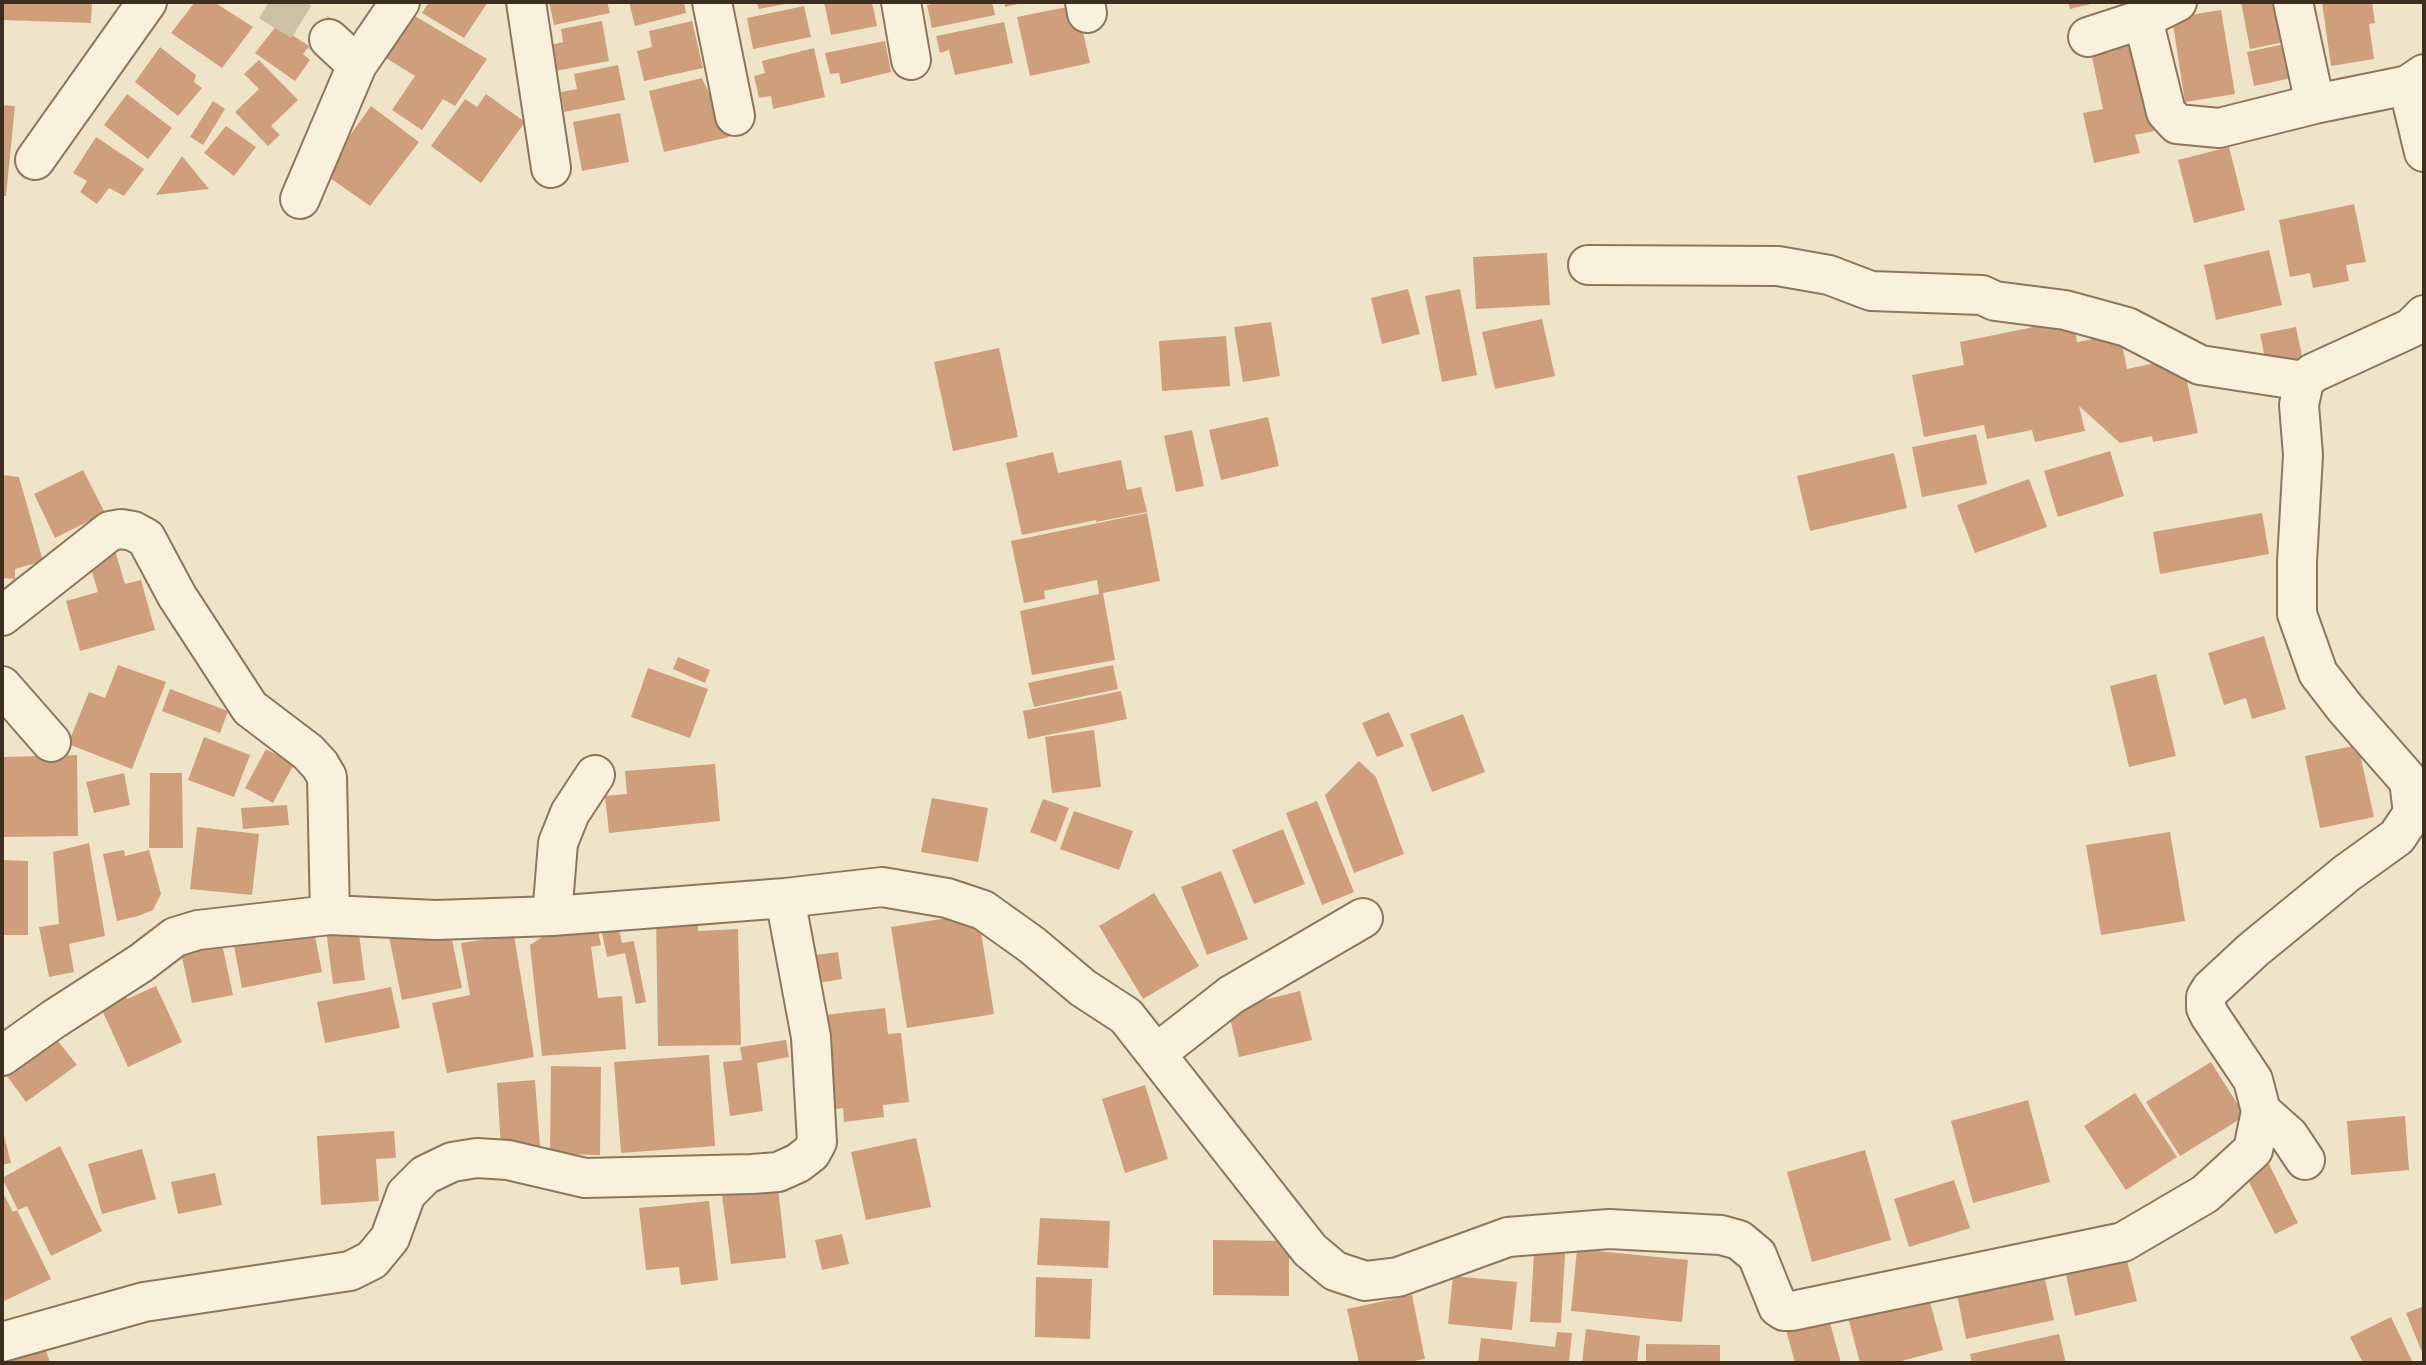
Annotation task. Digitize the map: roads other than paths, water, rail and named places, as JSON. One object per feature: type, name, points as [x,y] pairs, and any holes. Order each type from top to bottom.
[{"type":"street","points":[[35,160],[147,2]]},
{"type":"street","points":[[300,198],[357,65],[400,2]]},
{"type":"street","points":[[526,2],[551,168]]},
{"type":"street","points":[[712,2],[735,116]]},
{"type":"street","points":[[901,2],[911,60]]},
{"type":"street","points":[[2088,37],[2143,19],[2177,2]]},
{"type":"street","points":[[2294,2],[2315,104]]},
{"type":"street","points":[[2143,19],[2166,112],[2177,124],[2219,128],[2416,80],[2424,152]]},
{"type":"street","points":[[329,39],[357,65]]},
{"type":"street","points":[[1588,265],[1778,266],[1829,275],[1871,290],[1982,295],[1995,301],[2065,310],[2127,327],[2200,365],[2304,381]]},
{"type":"street","points":[[2,1056],[141,963],[175,937],[198,930],[330,915],[436,920],[552,916],[785,898],[881,887],[947,898],[983,911],[1032,945],[1083,988],[1126,1016],[1310,1250],[1335,1271],[1365,1281],[1398,1277],[1508,1237],[1609,1229],[1721,1235],[1740,1240],[1757,1255],[1774,1300],[1784,1311],[2123,1242],[2206,1194],[2253,1150],[2260,1111],[2253,1080],[2206,1008],[2206,997],[2211,989],[2253,950],[2347,873],[2397,837],[2413,813],[2409,781],[2318,673],[2297,614],[2303,455],[2299,405],[2304,381],[2313,373],[2411,328],[2424,315]]},
{"type":"street","points":[[2,616],[110,531],[133,531],[146,538],[177,596],[250,708],[308,752],[327,778],[330,915]]},
{"type":"street","points":[[2,686],[51,741]]},
{"type":"street","points":[[552,916],[558,843],[570,813],[595,775]]},
{"type":"street","points":[[2,1342],[144,1302],[350,1270],[372,1260],[390,1238],[406,1194],[425,1174],[452,1162],[477,1158],[508,1160],[585,1178],[752,1174],[778,1172],[798,1163],[811,1153],[817,1142],[811,1037],[785,898]]},
{"type":"street","points":[[1157,1054],[1231,995],[1363,918]]},
{"type":"street","points":[[2260,1111],[2288,1136],[2305,1160]]},
{"type":"tunnel","points":[[269,2],[329,39]]}]
